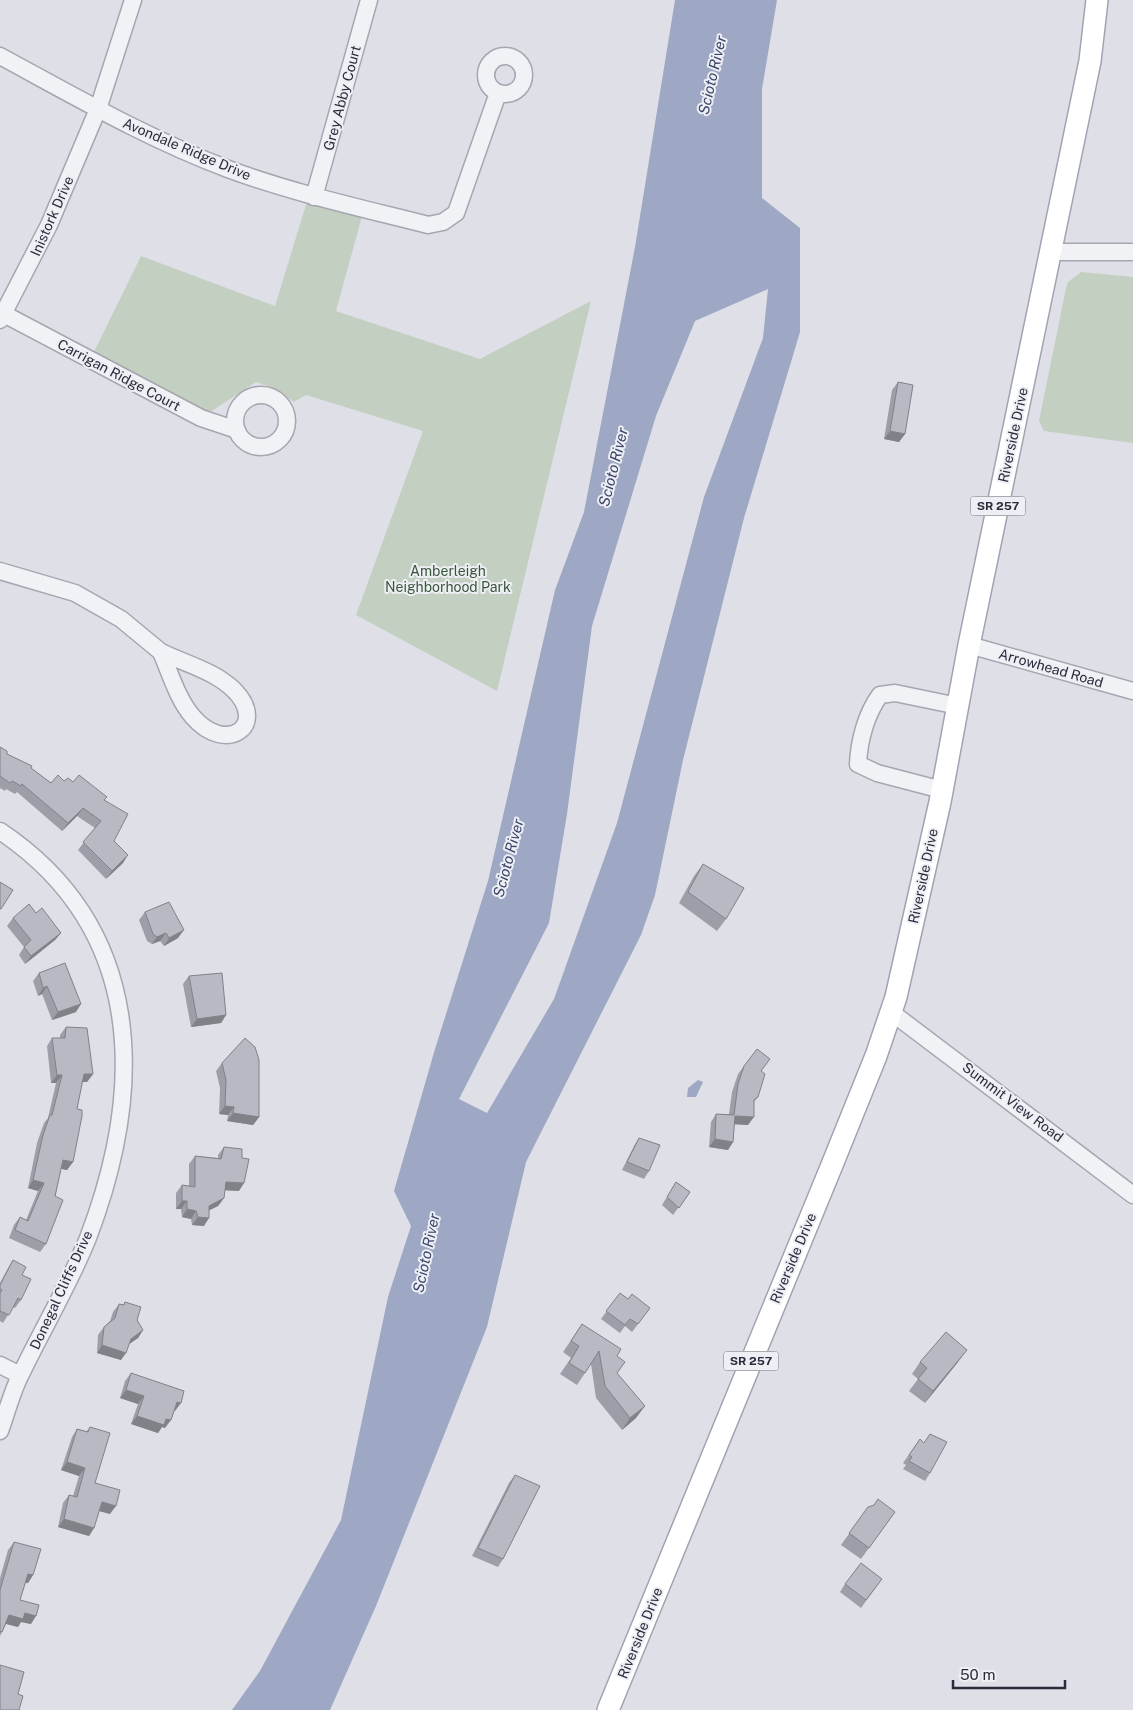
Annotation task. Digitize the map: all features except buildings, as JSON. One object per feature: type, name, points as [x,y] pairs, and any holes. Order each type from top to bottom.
[{"type":"main road","name":"Riverside Drive","points":[[608,1710],[834,1159],[891,1012],[906,958],[942,790],[969,645],[1090,61],[1097,0]]},
{"type":"street","name":"Inistork Drive","points":[[1,316],[49,225],[98,109],[133,0]]},
{"type":"street","name":"Grey Abby Court","points":[[314,197],[369,0]]},
{"type":"street","name":"Avondale Ridge Drive","points":[[0,56],[124,123],[227,169],[314,197],[428,225],[444,222],[456,213],[498,93]]},
{"type":"street","points":[[1050,252],[1133,252]]},
{"type":"street","name":"Carrigan Ridge Court","points":[[1,316],[201,418],[237,430]]},
{"type":"street","points":[[0,571],[75,593],[120,619],[161,652],[215,675],[236,692],[245,706],[247,717],[243,728],[234,735],[222,736],[208,730],[193,717],[183,701],[161,652]]},
{"type":"street","name":"Arrowhead Road","points":[[969,645],[1133,691]]},
{"type":"street","points":[[942,790],[877,773],[858,764],[859,745],[873,704],[880,695],[895,693],[958,706]]},
{"type":"street","name":"Donegal Cliffs Drive","points":[[0,832],[40,862],[63,886],[93,930],[106,957],[114,980],[125,1059],[117,1137],[88,1236],[54,1312],[20,1375],[0,1430]]},
{"type":"street","name":"Summit View Road","points":[[891,1012],[1133,1194]]},
{"type":"street","points":[[0,1366],[20,1375]]},
{"type":"green space","name":"Amberleigh Neighborhood Park","points":[[309,195],[364,209],[336,311],[480,359],[591,301],[497,691],[356,615],[423,431],[306,395],[294,402],[273,388],[256,382],[201,418],[90,360],[141,256],[275,306]]},
{"type":"green space","points":[[1081,272],[1133,277],[1133,443],[1044,431],[1039,421],[1066,288],[1068,282]]},
{"type":"water","name":"Scioto River","points":[[675,0],[777,0],[762,89],[762,198],[800,228],[800,332],[744,518],[683,760],[655,895],[641,935],[526,1162],[487,1327],[376,1606],[330,1710],[232,1710],[260,1671],[341,1520],[388,1297],[411,1226],[394,1191],[435,1049],[488,881],[555,590],[584,512],[635,247]],"holes":[[[768,289],[763,338],[704,497],[617,823],[554,999],[487,1113],[459,1099],[549,923],[567,814],[592,626],[656,416],[695,321]]]},
{"type":"water","points":[[698,1080],[703,1082],[696,1097],[687,1097],[688,1088]]}]
